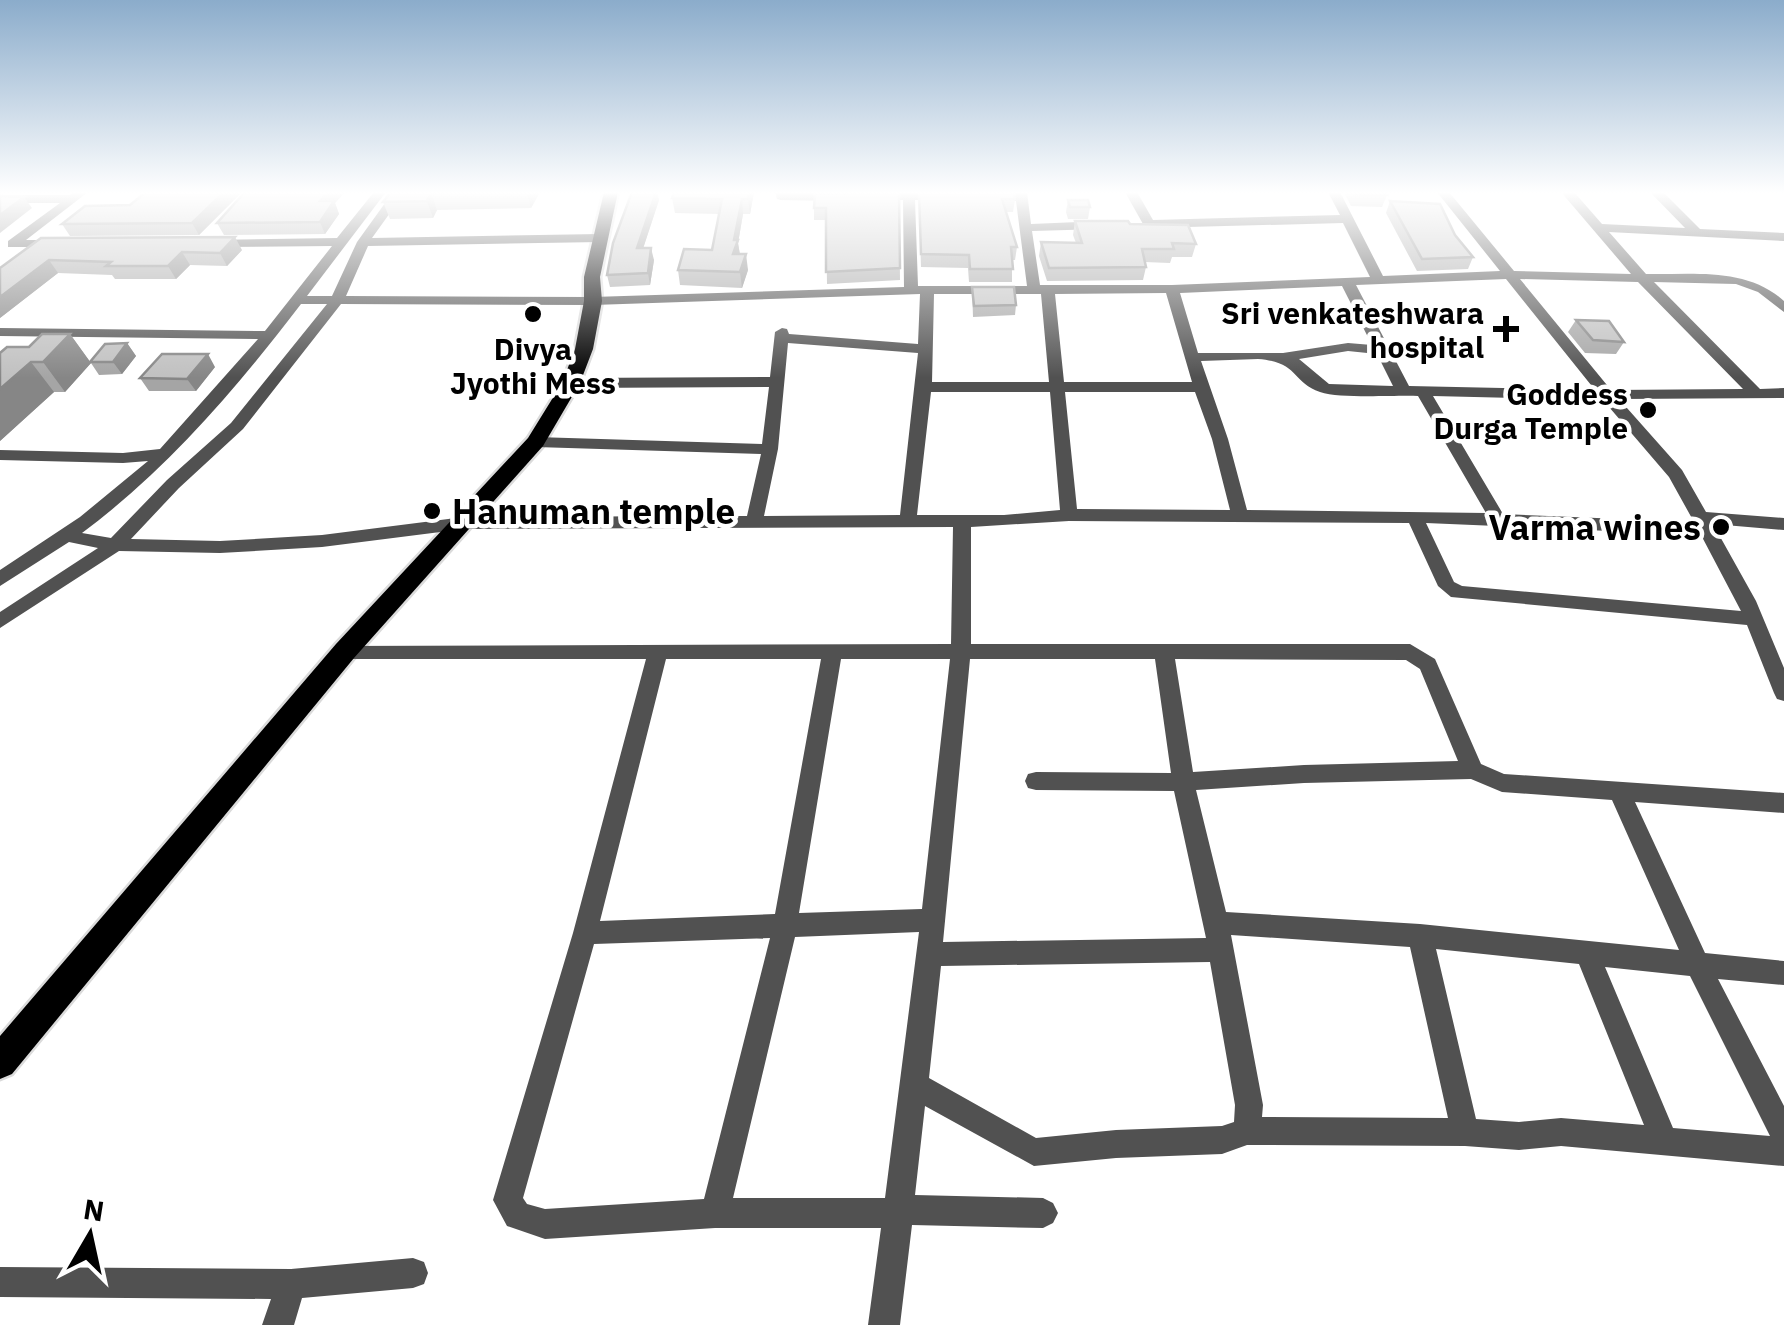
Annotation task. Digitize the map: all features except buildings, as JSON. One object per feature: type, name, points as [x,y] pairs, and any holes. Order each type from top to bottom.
[{"type":"main road","points":[[0,1062],[345,651],[536,442],[572,384],[584,349],[597,254]]},
{"type":"street","points":[[0,579],[68,536],[165,454],[269,335],[331,254]]},
{"type":"street","points":[[0,621],[115,544],[237,426],[338,299],[359,254]]},
{"type":"street","points":[[908,521],[924,387],[925,349],[915,254]]},
{"type":"street","points":[[1032,254],[1059,386],[1069,515]]},
{"type":"street","points":[[1365,254],[1378,279]]},
{"type":"street","points":[[1492,254],[1676,474],[1754,618],[1784,694]]},
{"type":"street","points":[[1622,254],[1756,393]]},
{"type":"street","points":[[298,300],[592,301],[919,290],[1172,289],[1510,276],[1738,280],[1764,289],[1784,289]]},
{"type":"street","points":[[1346,280],[1403,390]]},
{"type":"street","points":[[1172,289],[1240,515]]},
{"type":"street","points":[[1764,289],[1784,308]]},
{"type":"street","points":[[0,332],[269,335]]},
{"type":"street","points":[[754,522],[770,449],[782,335],[925,349]]},
{"type":"street","points":[[1195,357],[1286,357],[1348,347],[1382,350]]},
{"type":"street","points":[[1286,357],[1310,382],[1326,389],[1607,395],[1784,393]]},
{"type":"street","points":[[572,384],[778,382]]},
{"type":"street","points":[[924,387],[1201,386]]},
{"type":"street","points":[[1422,390],[1499,522]]},
{"type":"street","points":[[536,442],[770,449]]},
{"type":"street","points":[[0,455],[122,458],[165,454]]},
{"type":"street","points":[[68,536],[115,544],[220,546],[322,541],[464,523],[962,521],[1069,515],[1784,524]]},
{"type":"street","points":[[1414,517],[1447,586],[1458,592],[1754,618]]},
{"type":"street","points":[[884,1325],[934,920],[962,650],[962,521]]},
{"type":"street","points":[[658,650],[585,933],[508,1200],[517,1216],[545,1224],[715,1213],[898,1213],[917,1209],[1044,1213]]},
{"type":"street","points":[[715,1213],[785,925],[833,650]]},
{"type":"street","points":[[1164,650],[1183,782],[1222,950],[1249,1104],[1247,1131]]},
{"type":"street","points":[[345,651],[1410,652],[1428,664],[1474,770]]},
{"type":"street","points":[[1036,781],[1183,782],[1474,770],[1502,783],[1784,804]]},
{"type":"street","points":[[1619,792],[1698,965],[1784,1135]]},
{"type":"street","points":[[585,933],[934,920]]},
{"type":"street","points":[[1216,923],[1420,936],[1784,974]]},
{"type":"street","points":[[1420,936],[1465,1132]]},
{"type":"street","points":[[930,954],[1222,950]]},
{"type":"street","points":[[1586,954],[1664,1142]]},
{"type":"street","points":[[914,1085],[1034,1152],[1222,1140],[1247,1131],[1465,1132],[1519,1136],[1561,1132],[1784,1152]]},
{"type":"street","points":[[0,1282],[291,1284],[414,1274]]},
{"type":"street","points":[[278,1325],[291,1284]]},
{"type":"place","name":"Divya Jyothi Mess","points":[[533,314]]},
{"type":"place","name":"Sri venkateshwara hospital","points":[[1506,329]]},
{"type":"place","name":"Goddess Durga Temple","points":[[1648,410]]},
{"type":"place","name":"Hanuman temple","points":[[432,511]]},
{"type":"place","name":"Varma wines","points":[[1721,527]]}]
